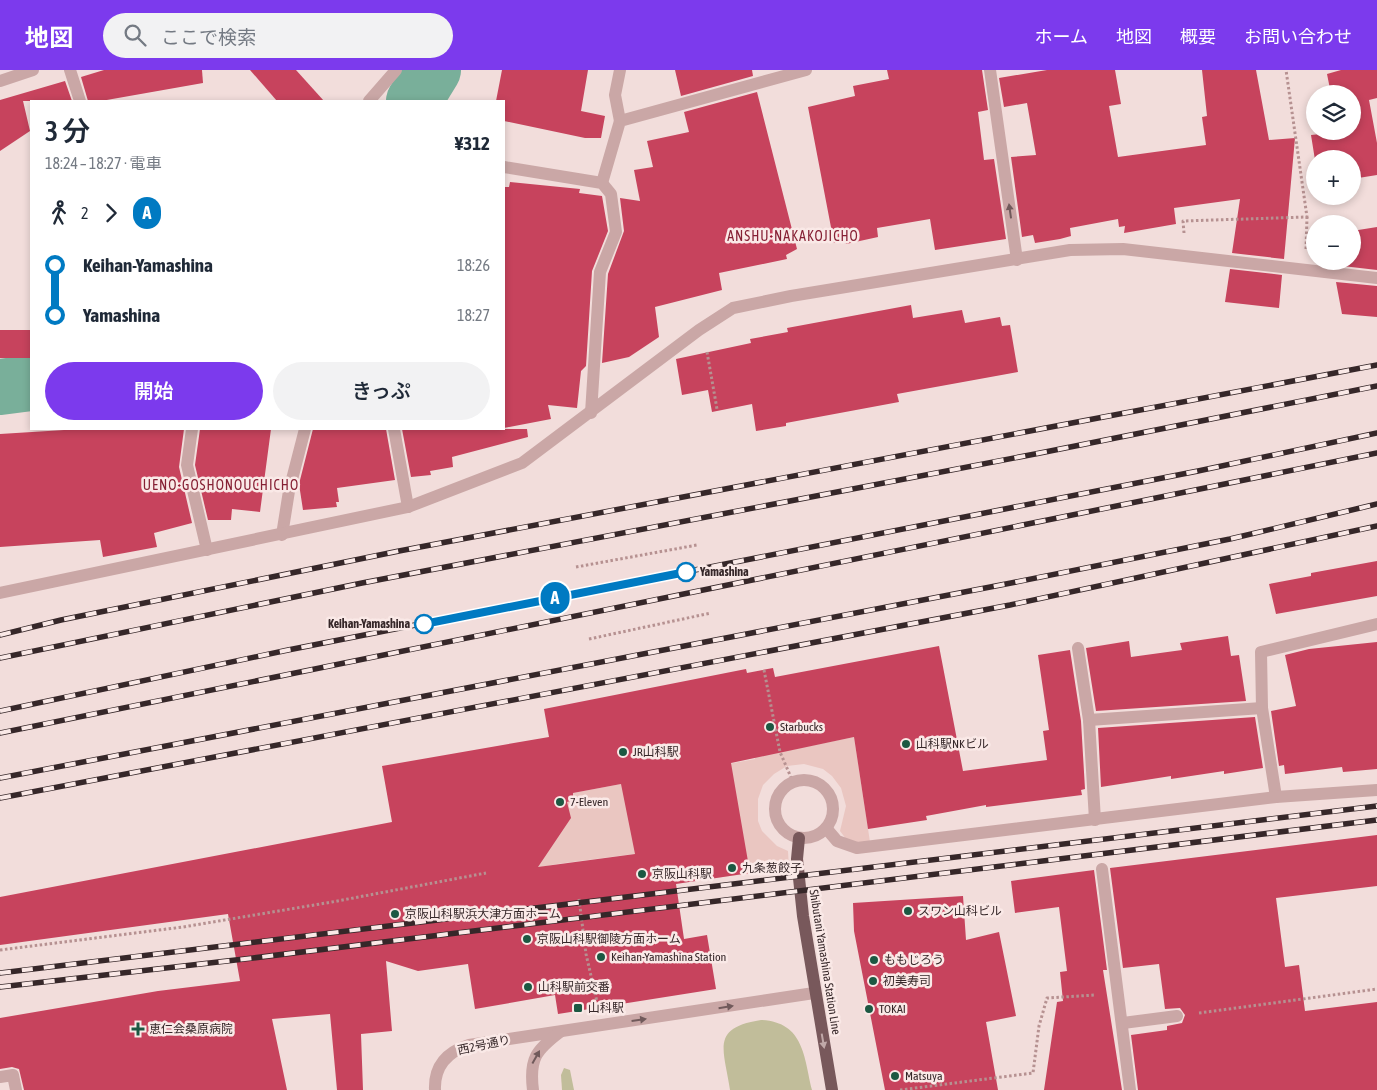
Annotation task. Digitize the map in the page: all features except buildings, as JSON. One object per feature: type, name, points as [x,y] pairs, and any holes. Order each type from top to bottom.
[{"type":"main road","name":"Shibutani Yamashina Station Line","points":[[799,838],[798,875],[814,993],[832,1090]]},
{"type":"street","points":[[0,81],[33,70]]},
{"type":"street","points":[[70,70],[80,100]]},
{"type":"street","points":[[370,100],[396,70]]},
{"type":"street","points":[[602,183],[620,121],[615,95],[620,70]]},
{"type":"street","points":[[620,121],[772,74],[806,70]]},
{"type":"street","points":[[990,70],[1017,260]]},
{"type":"street","points":[[505,167],[602,183],[611,194],[616,232],[600,272],[591,413]]},
{"type":"street","points":[[0,592],[282,535],[408,507],[522,464],[699,330],[733,308],[791,296],[1070,250],[1123,249],[1377,278]]},
{"type":"street","points":[[192,430],[187,465],[207,550]]},
{"type":"street","points":[[282,535],[289,491],[305,430]]},
{"type":"street","points":[[394,430],[408,507]]},
{"type":"street","points":[[1276,797],[1262,708],[1261,652],[1377,624]]},
{"type":"street","points":[[1078,648],[1089,720],[1095,820]]},
{"type":"street","points":[[1089,720],[1262,708]]},
{"type":"street","points":[[812,780],[827,792],[833,810],[826,828],[819,834],[799,838],[782,829],[774,812],[778,794],[793,782],[812,780]]},
{"type":"street","points":[[826,828],[837,841],[858,848],[1276,797],[1377,790]]},
{"type":"street","points":[[1102,869],[1130,1090]]},
{"type":"street","name":"西2号通り","points":[[434,1090],[437,1070],[451,1052],[469,1045],[814,993]]},
{"type":"street","points":[[1123,1023],[1176,1016]]},
{"type":"street","points":[[533,1090],[531,1075],[533,1059],[548,1041],[560,1032]]},
{"type":"street","points":[[0,1077],[13,1075],[16,1090]]},
{"type":"path","points":[[1286,70],[1307,215]]},
{"type":"path","points":[[1186,255],[1183,222],[1306,217]]},
{"type":"path","points":[[706,348],[717,409]]},
{"type":"path","points":[[576,567],[697,545]]},
{"type":"path","points":[[590,639],[711,614]]},
{"type":"path","points":[[764,670],[780,752],[793,782]]},
{"type":"path","points":[[0,950],[184,927],[332,902],[486,872]]},
{"type":"path","points":[[579,899],[586,954],[597,1002]]},
{"type":"path","points":[[1176,1016],[1377,989]]},
{"type":"path","points":[[900,1090],[1033,1073],[1039,1026],[1046,998],[1118,994]]},
{"type":"shaded area","points":[[854,737],[870,842],[852,844],[846,839],[840,831],[846,806],[841,788],[832,776],[823,769],[804,764],[787,766],[774,774],[763,785],[758,799],[758,821],[762,831],[777,846],[788,851],[789,868],[715,878],[672,849],[557,864],[486,878],[567,802],[573,793],[755,759],[755,757]]},
{"type":"shaded area","points":[[761,1020],[775,1022],[786,1027],[794,1034],[804,1054],[812,1090],[730,1090],[724,1052],[724,1043],[727,1035],[745,1024]]},
{"type":"shaded area","points":[[564,1068],[570,1070],[574,1090],[562,1090],[561,1075]]},
{"type":"waterway","points":[[415,100],[433,70]]},
{"type":"waterway","points":[[0,387],[30,383]]},
{"type":"railway","points":[[0,635],[61,620],[399,551],[1377,365]]},
{"type":"railway","points":[[0,658],[362,583],[1035,454],[1377,386]]},
{"type":"railway","points":[[0,711],[288,650],[1198,471],[1377,433]]},
{"type":"railway","points":[[0,733],[1377,453]]},
{"type":"railway","points":[[0,778],[1011,583],[1230,539],[1377,504]]},
{"type":"railway","points":[[0,798],[1010,605],[1377,526]]},
{"type":"railway","points":[[0,973],[1377,806]]},
{"type":"railway","points":[[0,987],[253,958],[1377,820]]},
{"type":"train","name":"A","points":[[424,624],[686,572]]},
{"type":"place","name":"Yamashina","points":[[686,572]]},
{"type":"place","name":"Keihan-Yamashina","points":[[424,624]]},
{"type":"place","name":"Starbucks","points":[[770,727]]},
{"type":"place","name":"山科駅NKビル","points":[[906,744]]},
{"type":"place","name":"JR山科駅","points":[[623,752]]},
{"type":"place","name":"7-Eleven","points":[[560,802]]},
{"type":"place","name":"九条葱餃子","points":[[732,868]]},
{"type":"place","name":"京阪山科駅","points":[[642,874]]},
{"type":"place","name":"スワン山科ビル","points":[[908,911]]},
{"type":"place","name":"京阪山科駅浜大津方面ホーム","points":[[395,914]]},
{"type":"place","name":"京阪山科駅御陵方面ホーム","points":[[527,939]]},
{"type":"place","name":"Keihan-Yamashina Station","points":[[601,957]]},
{"type":"place","name":"ももじろう","points":[[874,960]]},
{"type":"place","name":"初美寿司","points":[[873,981]]},
{"type":"place","name":"山科駅前交番","points":[[528,987]]},
{"type":"place","name":"山科駅","points":[[578,1008]]},
{"type":"place","name":"TOKAI","points":[[869,1009]]},
{"type":"place","name":"恵仁会桑原病院","points":[[138,1029]]},
{"type":"place","name":"Matsuya","points":[[895,1076]]},
{"type":"district","name":"ANSHU-NAKAKOJICHO","points":[[793,236]]},
{"type":"district","name":"UENO-GOSHONOUCHICHO","points":[[221,485]]}]
